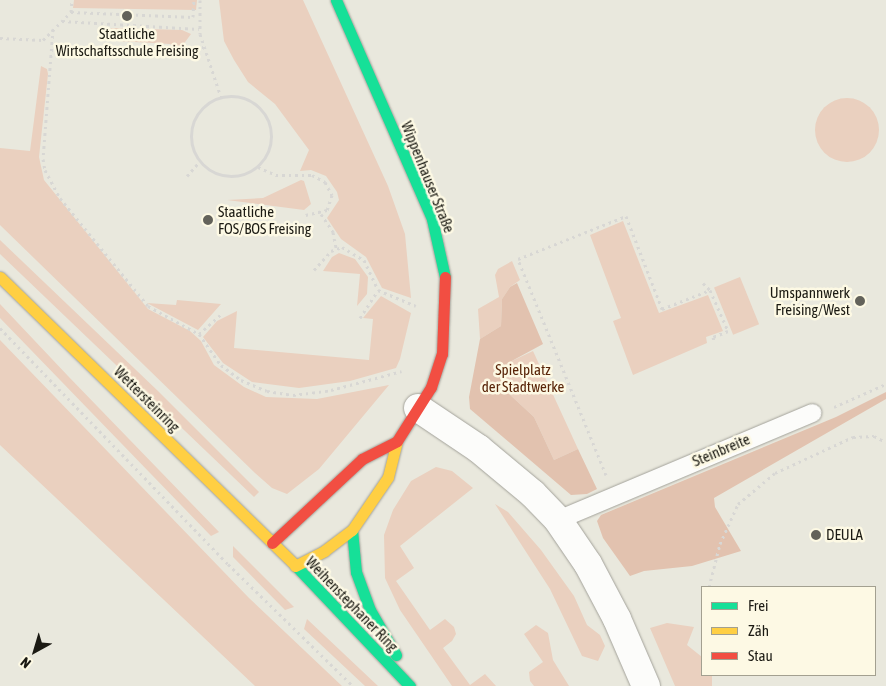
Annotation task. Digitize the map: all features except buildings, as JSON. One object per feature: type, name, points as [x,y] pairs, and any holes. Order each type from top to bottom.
[{"type":"street","name":"Wippenhauser Straße","points":[[336,0],[432,219],[442,252],[446,308],[439,369],[418,408],[397,441]]},
{"type":"street","name":"Wettersteinring","points":[[0,277],[272,543]]},
{"type":"street","points":[[418,408],[479,449],[533,494],[558,520],[588,564],[617,619],[646,686]]},
{"type":"street","points":[[272,543],[362,459],[397,441]]},
{"type":"street","points":[[295,566],[324,551],[352,530],[388,477],[397,441]]},
{"type":"street","points":[[352,530],[356,572],[370,610],[414,686]]},
{"type":"street","name":"Weihenstephaner Ring","points":[[272,543],[410,686]]},
{"type":"lane","name":"Steinbreite","points":[[558,520],[812,413]]},
{"type":"path","points":[[0,38],[43,40],[71,12],[72,0]]},
{"type":"path","points":[[71,12],[193,17],[194,0]]},
{"type":"path","points":[[200,0],[199,28],[202,47],[221,97]]},
{"type":"path","points":[[61,21],[72,24],[199,28]]},
{"type":"path","points":[[53,30],[43,159],[45,170],[60,198],[148,306],[199,334],[221,365],[241,380],[267,391],[293,395],[331,390],[402,371]]},
{"type":"path","points":[[177,54],[202,47]]},
{"type":"path","points":[[221,97],[248,100],[259,107],[267,118],[271,130],[271,144],[258,167],[246,174],[227,176],[209,170],[193,150],[193,123],[208,102],[221,97]]},
{"type":"path","points":[[187,176],[200,161]]},
{"type":"path","points":[[258,167],[276,175],[312,175],[325,182],[330,188],[332,202],[327,210],[321,214],[306,215]]},
{"type":"path","points":[[321,214],[332,232],[336,248]]},
{"type":"path","points":[[615,496],[518,258],[626,216],[662,309],[710,290]]},
{"type":"path","points":[[314,270],[336,248]]},
{"type":"path","points":[[336,248],[349,250],[364,260],[378,290],[416,306]]},
{"type":"path","points":[[703,283],[710,290],[728,331],[713,337],[714,341]]},
{"type":"path","points":[[360,318],[378,290]]},
{"type":"path","points":[[199,334],[222,313]]},
{"type":"path","points":[[0,328],[235,571],[353,686]]},
{"type":"path","points":[[812,413],[837,406],[886,384]]},
{"type":"path","points":[[710,586],[720,544],[738,504],[775,473],[853,437],[874,436],[886,442]]},
{"type":"green space","points":[[74,0],[197,0],[196,10],[73,8]]},
{"type":"green space","points":[[219,0],[303,0],[388,186],[405,234],[411,298],[382,288],[366,257],[341,239],[327,218],[339,200],[337,192],[326,176],[311,170],[300,171],[309,150],[275,104],[248,82],[234,60],[224,41]]},
{"type":"green space","points":[[111,28],[182,30],[191,34],[180,49],[170,44],[117,41],[111,37]]},
{"type":"green space","points":[[41,66],[47,69],[48,74],[39,157],[44,180],[148,309],[190,331],[201,341],[214,365],[244,387],[266,397],[317,399],[389,385],[319,469],[287,494],[272,488],[255,473],[0,225],[0,148],[30,151]]},
{"type":"green space","points":[[847,98],[859,100],[870,107],[877,118],[879,130],[877,142],[870,153],[859,160],[847,162],[835,160],[824,153],[817,142],[815,130],[817,118],[824,107],[835,100]]},
{"type":"green space","points":[[301,180],[304,181],[311,204],[304,210],[227,200],[263,198]]},
{"type":"green space","points":[[623,221],[659,313],[708,295],[723,331],[706,337],[707,343],[633,375],[613,321],[621,318],[590,235]]},
{"type":"green space","points":[[0,240],[158,391],[259,492],[254,497],[0,254]]},
{"type":"green space","points":[[339,253],[355,259],[368,277],[367,294],[357,306],[360,274],[323,271],[332,257]]},
{"type":"green space","points":[[512,261],[520,280],[510,287],[502,299],[501,326],[480,339],[478,309],[499,297],[495,275],[498,269]]},
{"type":"green space","points":[[740,277],[759,324],[733,335],[714,287]]},
{"type":"green space","points":[[381,296],[411,313],[400,359],[396,368],[350,381],[299,388],[252,382],[223,363],[203,337],[217,321],[237,311],[234,348],[369,360],[373,319],[363,318]]},
{"type":"green space","points":[[177,300],[221,304],[198,330],[147,303],[176,305]]},
{"type":"green space","points":[[0,304],[219,532],[211,536],[0,318]]},
{"type":"green space","points":[[0,340],[249,598],[342,686],[255,686],[0,445]]},
{"type":"green space","name":"Spielplatz der Stadtwerke","points":[[533,351],[578,449],[554,460],[534,417],[508,393],[497,368]]},
{"type":"green space","points":[[436,467],[452,471],[473,488],[400,546],[414,568],[396,581],[430,630],[445,619],[454,627],[456,634],[452,641],[443,648],[470,685],[485,674],[496,686],[452,686],[400,610],[385,578],[384,535],[393,510],[411,481]]},
{"type":"green space","points":[[495,504],[508,512],[541,550],[574,596],[587,625],[600,635],[605,646],[598,661],[582,656],[550,589]]},
{"type":"green space","points":[[233,546],[294,607],[285,610],[233,557]]},
{"type":"green space","points":[[307,619],[378,686],[365,686],[304,629]]},
{"type":"green space","points":[[667,623],[694,627],[687,645],[701,656],[701,676],[712,676],[712,686],[675,686],[650,628]]},
{"type":"green space","points":[[536,625],[548,633],[553,660],[569,686],[534,686],[530,681],[529,672],[543,662],[524,634]]},
{"type":"shaded area","points":[[517,283],[543,344],[497,369],[508,393],[534,417],[554,460],[578,449],[597,489],[587,494],[571,495],[470,409],[469,397],[480,339],[501,326],[502,299],[510,287]]},
{"type":"shaded area","points":[[886,392],[886,399],[714,498],[715,507],[741,551],[692,566],[644,571],[630,576],[603,538],[597,521],[601,515],[836,417]]},
{"type":"traffic: fast","points":[[336,0],[432,219],[445,277]]},
{"type":"traffic: fast","points":[[352,530],[356,572],[370,610],[396,655]]},
{"type":"traffic: fast","points":[[295,565],[410,686]]},
{"type":"traffic: slow","points":[[0,277],[295,565]]},
{"type":"traffic: slow","points":[[295,566],[324,551],[352,530],[388,477],[397,441]]},
{"type":"traffic: jam","points":[[272,543],[362,459],[397,441],[431,387],[442,354],[445,277]]},
{"type":"place","name":"Staatliche Wirtschaftsschule Freising","points":[[127,16]]},
{"type":"place","name":"Staatliche FOS/BOS Freising","points":[[208,220]]},
{"type":"place","name":"Umspannwerk Freising/West","points":[[860,301]]},
{"type":"place","name":"DEULA","points":[[816,535]]}]
